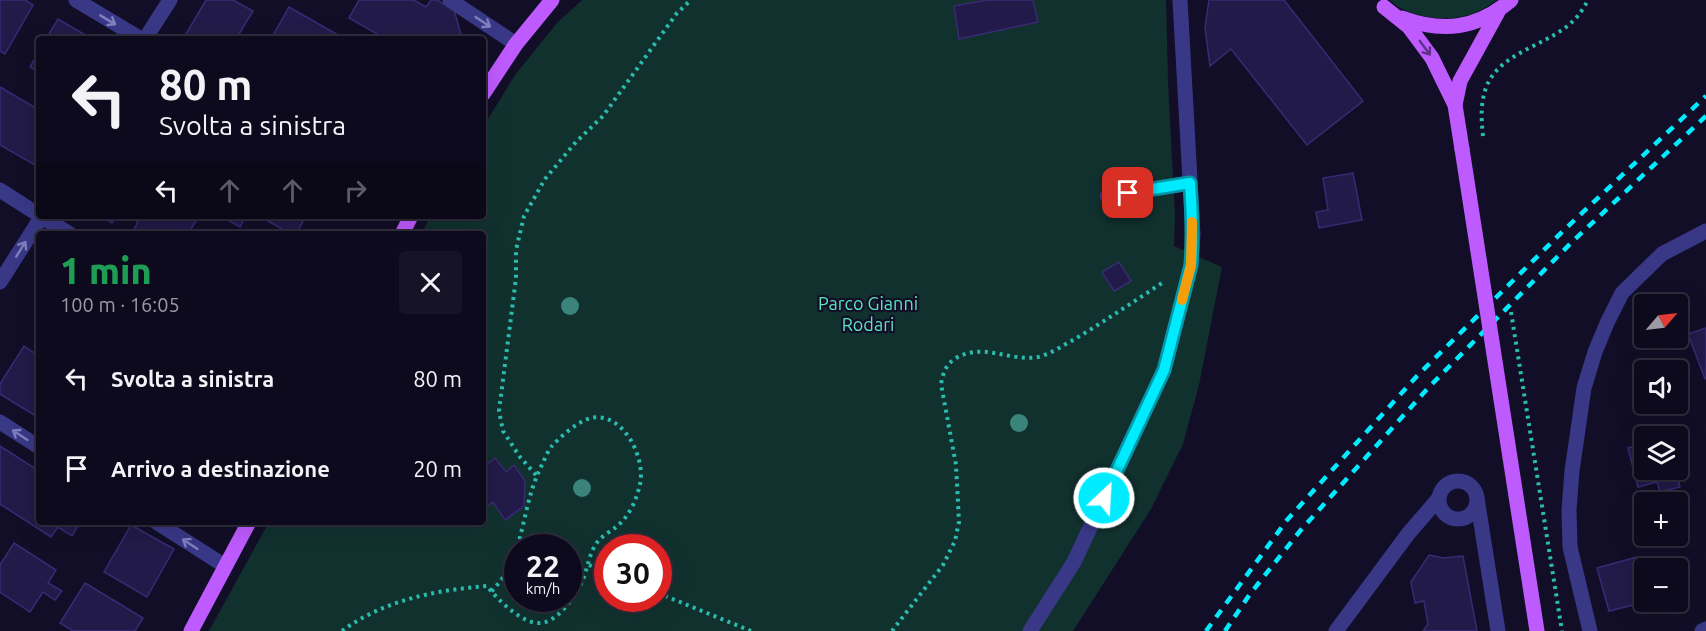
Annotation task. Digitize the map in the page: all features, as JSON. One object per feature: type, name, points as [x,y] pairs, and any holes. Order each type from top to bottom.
[{"type":"main road","points":[[486,89],[516,44],[552,0]]},
{"type":"main road","points":[[1380,3],[1401,17],[1421,25],[1441,27],[1462,26],[1481,20],[1505,5]]},
{"type":"main road","points":[[1380,3],[1409,27],[1417,37],[1432,58],[1455,105],[1538,631]]},
{"type":"main road","points":[[1455,105],[1460,81],[1505,5]]},
{"type":"main road","points":[[191,631],[247,525]]},
{"type":"street","points":[[76,0],[136,36]]},
{"type":"street","points":[[147,36],[170,0]]},
{"type":"street","points":[[450,0],[516,44]]},
{"type":"street","points":[[1030,631],[1074,562],[1164,370],[1191,265],[1193,234],[1180,0]]},
{"type":"street","points":[[1107,196],[1190,183]]},
{"type":"street","points":[[0,190],[36,213]]},
{"type":"street","points":[[0,282],[39,219]]},
{"type":"street","points":[[46,219],[65,231]]},
{"type":"street","points":[[1590,631],[1570,547],[1569,510],[1584,388],[1595,352],[1622,293],[1662,254],[1706,231]]},
{"type":"street","points":[[0,423],[36,445]]},
{"type":"street","points":[[1336,631],[1408,534],[1438,498],[1444,486],[1455,481],[1468,483],[1476,492],[1498,631]]},
{"type":"street","points":[[1438,498],[1441,510],[1446,515],[1457,519],[1464,518],[1474,511],[1477,498]]},
{"type":"street","points":[[161,525],[225,566]]},
{"type":"path","points":[[536,475],[520,457],[503,431],[500,411],[516,278],[516,250],[525,216],[545,179],[576,142],[603,116],[677,13],[691,0]]},
{"type":"path","points":[[1484,146],[1481,118],[1483,98],[1489,81],[1499,68],[1574,20],[1588,0]]},
{"type":"path","points":[[892,631],[943,565],[955,541],[959,522],[956,465],[941,384],[943,372],[951,361],[963,354],[977,351],[1026,358],[1056,350],[1191,265]]},
{"type":"path","points":[[1511,311],[1562,631]]},
{"type":"path","points":[[342,631],[385,606],[442,591],[487,586],[491,592],[498,600],[532,623],[543,623],[557,615],[570,601],[581,583],[595,544],[618,526],[634,503],[641,482],[639,455],[627,435],[614,420],[593,417],[579,422],[551,448],[536,475],[512,563],[491,592]]},
{"type":"path","points":[[589,565],[594,567]]},
{"type":"path","points":[[672,599],[751,631]]},
{"type":"green space","name":"Parco Gianni Rodari","points":[[582,0],[1166,0],[1175,216],[1174,246],[1222,267],[1199,385],[1183,444],[1151,509],[1073,631],[209,631],[267,525],[486,525],[486,231],[423,231],[429,219],[486,219],[486,122],[515,75],[557,23]]},
{"type":"green space","points":[[1390,0],[1497,0],[1472,14],[1441,18],[1418,15]]},
{"type":"building","points":[[0,0],[25,0],[33,5],[5,54],[0,51]]},
{"type":"building","points":[[206,0],[233,0],[253,11],[238,36],[185,36]]},
{"type":"building","points":[[359,0],[414,0],[426,7],[431,0],[437,0],[454,10],[461,36],[381,36],[349,18]]},
{"type":"building","points":[[987,0],[1033,0],[1038,22],[959,39],[954,6]]},
{"type":"building","points":[[1209,0],[1284,0],[1363,101],[1307,145],[1231,49],[1210,66],[1205,28]]},
{"type":"building","points":[[289,7],[340,36],[273,36]]},
{"type":"building","points":[[58,19],[87,36],[48,36]]},
{"type":"building","points":[[36,57],[36,70],[30,67]]},
{"type":"building","points":[[0,87],[36,108],[36,164],[0,145]]},
{"type":"building","points":[[1353,173],[1362,220],[1319,228],[1316,212],[1328,210],[1323,178]]},
{"type":"building","points":[[133,219],[197,219],[190,231],[133,231],[138,222]]},
{"type":"building","points":[[226,219],[244,219],[240,227]]},
{"type":"building","points":[[264,219],[304,219],[298,231],[286,231]]},
{"type":"building","points":[[1119,262],[1131,281],[1114,291],[1102,272]]},
{"type":"building","points":[[1706,328],[1705,379],[1688,334]]},
{"type":"building","points":[[24,346],[36,354],[36,416],[0,394],[0,384]]},
{"type":"building","points":[[0,446],[36,469],[36,525],[78,525],[72,536],[58,527],[51,537],[0,504]]},
{"type":"building","points":[[1634,446],[1634,471],[1628,448]]},
{"type":"building","points":[[495,458],[506,472],[514,465],[525,481],[524,506],[505,520],[493,502],[486,507],[486,465]]},
{"type":"building","points":[[1636,480],[1678,480],[1680,487],[1660,492],[1657,482],[1638,487]]},
{"type":"building","points":[[131,525],[174,549],[147,597],[104,572]]},
{"type":"building","points":[[14,543],[56,570],[48,583],[62,591],[55,600],[43,592],[30,612],[0,592],[0,565]]},
{"type":"building","points":[[1429,555],[1443,558],[1463,556],[1477,631],[1423,631],[1428,624],[1424,601],[1415,603],[1411,582]]},
{"type":"building","points":[[1637,557],[1634,558],[1634,605],[1609,611],[1597,568]]},
{"type":"building","points":[[85,583],[143,618],[135,631],[73,631],[60,623]]},
{"type":"railway","points":[[1206,631],[1287,520],[1417,376],[1563,231],[1706,96]]},
{"type":"railway","points":[[1225,631],[1250,594],[1300,531],[1429,387],[1573,241],[1706,116]]},
{"type":"slow traffic","points":[[1182,300],[1191,265],[1192,222]]},
{"type":"route","points":[[1104,498],[1164,370],[1191,265],[1193,234],[1190,183],[1128,193]]}]
